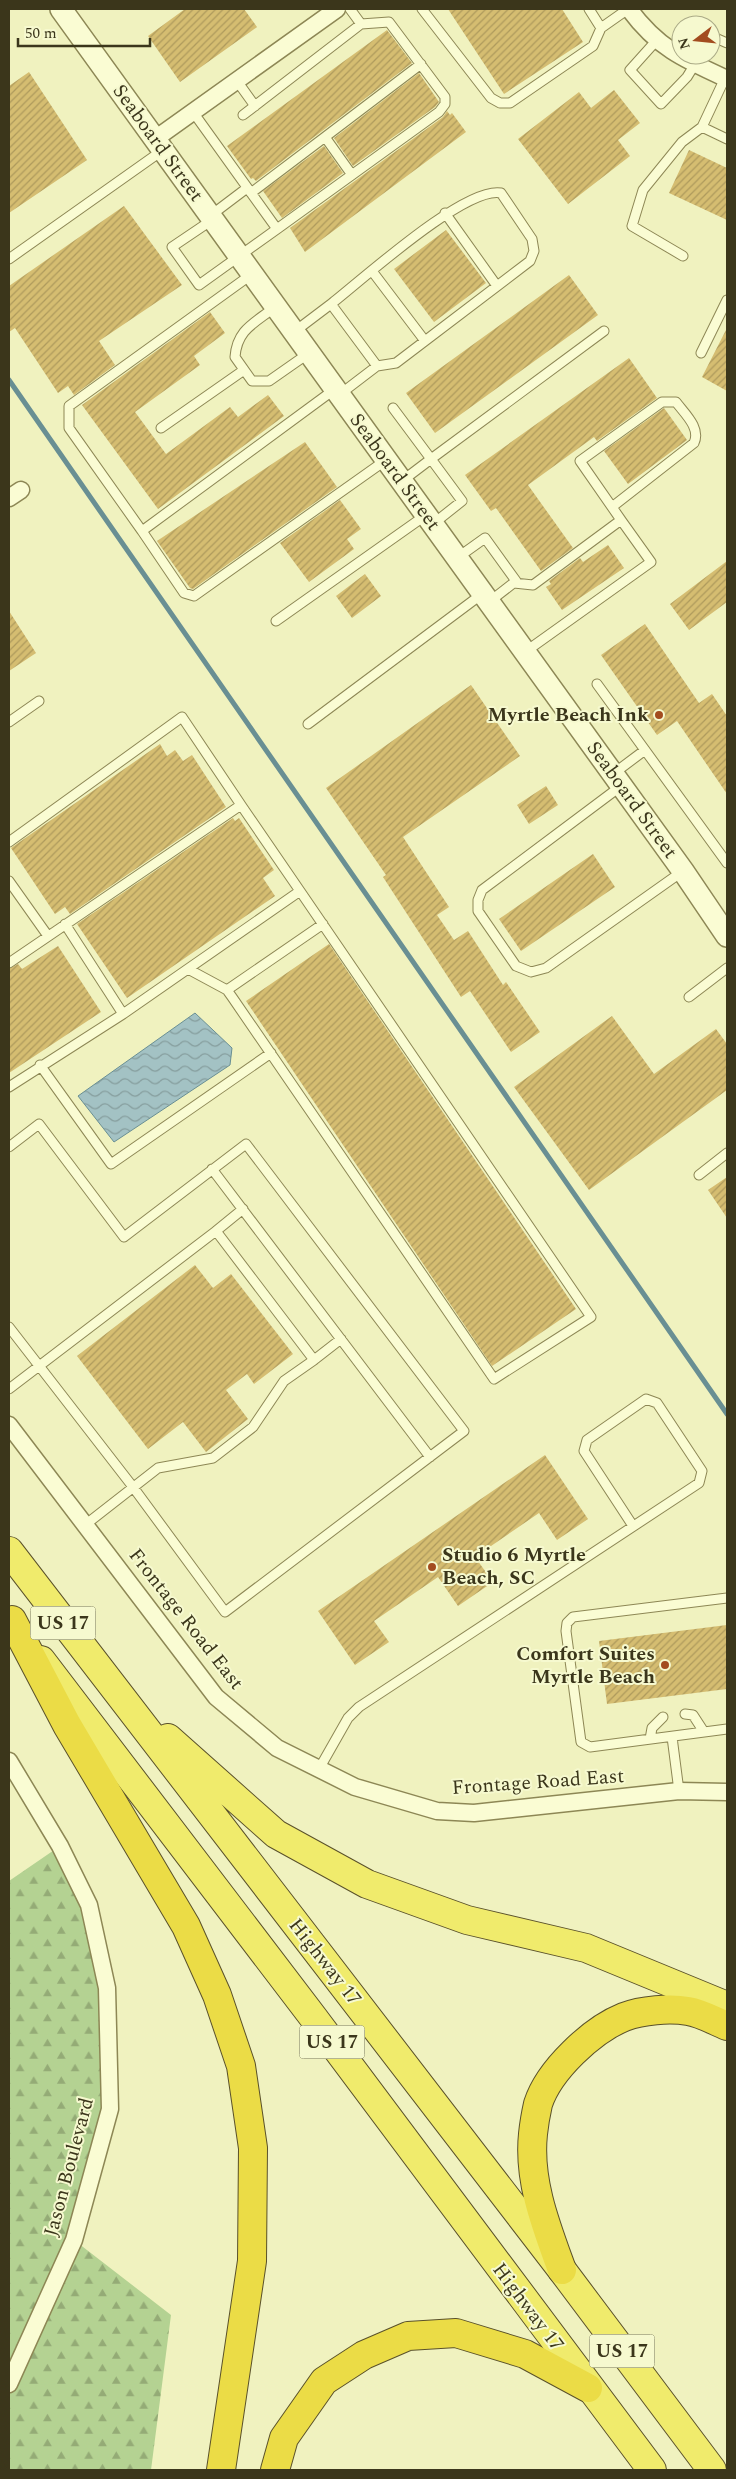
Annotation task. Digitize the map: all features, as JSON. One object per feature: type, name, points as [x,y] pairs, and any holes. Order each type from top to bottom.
[{"type":"highway","name":"Highway 17","points":[[9,1551],[562,2270],[682,2433],[712,2470]]},
{"type":"highway","name":"Highway 17","points":[[10,1619],[313,2017],[588,2388],[652,2470]]},
{"type":"highway","points":[[10,1619],[72,1734],[186,1926],[217,1995],[241,2066],[253,2148],[252,2261],[221,2470]]},
{"type":"highway","points":[[118,1694],[276,1834],[367,1884],[467,1920],[586,1948],[727,2006]]},
{"type":"highway","points":[[562,2270],[540,2213],[534,2175],[533,2136],[538,2103],[554,2077],[569,2057],[591,2037],[625,2017],[655,2010],[688,2011],[727,2026]]},
{"type":"highway","points":[[275,2470],[284,2438],[324,2381],[364,2355],[408,2336],[456,2333],[524,2354],[588,2388]]},
{"type":"street","name":"Seaboard Street","points":[[60,9],[683,871],[727,936]]},
{"type":"street","points":[[159,145],[193,112],[337,9]]},
{"type":"street","points":[[628,9],[656,41],[671,49]]},
{"type":"street","points":[[701,65],[726,78]]},
{"type":"street","name":"Frontage Road East","points":[[9,1425],[216,1697],[277,1748],[355,1787],[437,1811],[501,1810],[679,1791],[727,1792]]},
{"type":"street","name":"Jason Boulevard","points":[[9,1761],[60,1846],[89,1905],[107,1988],[110,2109],[74,2240],[9,2384]]},
{"type":"lane","points":[[350,9],[361,24]]},
{"type":"lane","points":[[422,9],[491,98],[500,103],[510,103],[593,46],[601,28],[628,9]]},
{"type":"lane","points":[[589,9],[601,28]]},
{"type":"lane","points":[[243,115],[361,24],[389,22],[421,64],[445,97],[445,104],[439,112],[199,285],[172,247],[421,64]]},
{"type":"lane","points":[[656,41],[630,70],[661,104],[687,77],[691,65]]},
{"type":"lane","points":[[683,256],[632,226],[643,190],[682,142],[702,127],[726,78]]},
{"type":"lane","points":[[237,80],[255,106]]},
{"type":"lane","points":[[193,112],[277,229]]},
{"type":"lane","points":[[702,127],[727,138]]},
{"type":"lane","points":[[325,136],[352,175]]},
{"type":"lane","points":[[9,259],[159,145]]},
{"type":"lane","points":[[142,531],[337,392],[377,366],[396,363],[530,261],[534,251],[532,238],[501,193],[492,191],[446,213],[294,332]]},
{"type":"lane","points":[[446,213],[497,286]]},
{"type":"lane","points":[[372,271],[425,341]]},
{"type":"lane","points":[[252,274],[69,406],[69,428],[184,593],[194,596],[386,460]]},
{"type":"lane","points":[[701,353],[727,300]]},
{"type":"lane","points":[[331,304],[377,366]]},
{"type":"lane","points":[[276,307],[240,335],[234,357],[252,381],[269,382],[309,353]]},
{"type":"lane","points":[[402,482],[604,330]]},
{"type":"lane","points":[[161,428],[244,370]]},
{"type":"lane","points":[[524,652],[651,562],[621,520],[580,461],[662,402],[676,402],[697,430],[697,437],[694,443],[612,507]]},
{"type":"lane","points":[[276,621],[429,520],[462,501],[393,408]]},
{"type":"lane","points":[[308,724],[485,598],[514,583],[533,585],[621,520]]},
{"type":"lane","points":[[457,558],[485,538],[516,581],[514,583]]},
{"type":"lane","points":[[597,684],[727,863]]},
{"type":"lane","points":[[9,722],[40,701]]},
{"type":"lane","points":[[9,842],[182,717],[591,1317],[494,1379],[226,990],[188,969]]},
{"type":"lane","points":[[645,750],[617,780],[482,890],[478,900],[478,912],[516,966],[531,972],[546,968],[683,871]]},
{"type":"lane","points":[[9,963],[241,805]]},
{"type":"lane","points":[[9,881],[48,936]]},
{"type":"lane","points":[[9,1087],[40,1065],[123,1014],[300,892]]},
{"type":"lane","points":[[65,924],[123,1014]]},
{"type":"lane","points":[[226,990],[323,924]]},
{"type":"lane","points":[[689,997],[727,968]]},
{"type":"lane","points":[[40,1065],[111,1164],[271,1053]]},
{"type":"lane","points":[[9,1147],[39,1124],[124,1237],[246,1144],[464,1431],[225,1612],[133,1487],[9,1327]]},
{"type":"lane","points":[[699,1175],[727,1153]]},
{"type":"lane","points":[[212,1169],[430,1457]]},
{"type":"lane","points":[[9,1389],[243,1209]]},
{"type":"lane","points":[[216,1231],[314,1360]]},
{"type":"lane","points":[[85,1525],[158,1468],[213,1458],[253,1427],[284,1381],[341,1339]]},
{"type":"lane","points":[[319,1769],[348,1718],[358,1707],[699,1483],[702,1471],[657,1403],[646,1399],[587,1440],[584,1451],[633,1526]]},
{"type":"lane","points":[[727,1598],[573,1617],[567,1623],[566,1631],[581,1742],[590,1747],[727,1729]]},
{"type":"lane","points":[[685,1714],[693,1715],[704,1732]]},
{"type":"lane","points":[[650,1740],[652,1728],[663,1717]]},
{"type":"lane","points":[[672,1737],[679,1791]]},
{"type":"green space","points":[[60,1846],[89,1905],[107,1988],[110,2109],[74,2240],[171,2315],[151,2470],[9,2470],[9,1881]]},
{"type":"water","points":[[195,1013],[232,1048],[230,1065],[114,1142],[78,1096]]},
{"type":"building","points":[[185,9],[244,9],[257,27],[180,82],[148,36]]},
{"type":"building","points":[[448,9],[562,9],[583,42],[504,94]]},
{"type":"building","points":[[387,30],[412,63],[256,181],[253,178],[251,179],[227,146]]},
{"type":"building","points":[[29,72],[87,160],[9,213],[9,86]]},
{"type":"building","points":[[419,73],[439,102],[435,107],[353,166],[334,138]]},
{"type":"building","points":[[614,90],[640,123],[618,140],[630,156],[568,204],[518,139],[579,92],[591,108]]},
{"type":"building","points":[[447,111],[450,115],[452,113],[466,132],[305,252],[290,228],[443,117]]},
{"type":"building","points":[[324,146],[343,173],[282,218],[263,191]]},
{"type":"building","points":[[689,150],[727,168],[727,220],[669,193]]},
{"type":"building","points":[[124,206],[182,285],[99,341],[115,365],[74,395],[68,386],[58,393],[15,328],[9,332],[9,286]]},
{"type":"building","points":[[446,230],[486,283],[434,322],[394,269]]},
{"type":"building","points":[[569,275],[598,315],[435,433],[406,393]]},
{"type":"building","points":[[210,312],[225,333],[194,356],[200,365],[135,412],[166,454],[230,407],[238,417],[268,395],[284,416],[158,509],[82,405]]},
{"type":"building","points":[[727,328],[727,391],[702,377]]},
{"type":"building","points":[[629,358],[657,398],[597,441],[594,437],[528,485],[573,548],[541,571],[496,508],[491,511],[465,475]]},
{"type":"building","points":[[664,408],[687,440],[628,484],[604,451]]},
{"type":"building","points":[[305,442],[337,487],[193,589],[190,588],[157,541]]},
{"type":"building","points":[[340,500],[361,529],[347,539],[354,549],[309,582],[280,543]]},
{"type":"building","points":[[608,545],[624,568],[562,610],[546,587],[551,584],[549,581],[580,558],[583,562]]},
{"type":"building","points":[[727,561],[727,602],[689,630],[670,604]]},
{"type":"building","points":[[365,574],[381,596],[352,618],[336,596]]},
{"type":"building","points":[[9,611],[36,653],[9,671]]},
{"type":"building","points":[[645,624],[699,703],[712,694],[727,716],[727,794],[677,721],[657,735],[601,655]]},
{"type":"building","points":[[471,685],[520,756],[403,837],[449,907],[437,915],[454,940],[468,931],[503,985],[506,982],[540,1032],[511,1052],[470,991],[461,997],[383,877],[386,875],[326,788]]},
{"type":"building","points":[[160,744],[167,756],[175,750],[183,761],[192,755],[226,807],[70,914],[65,907],[55,914],[11,848]]},
{"type":"building","points":[[546,786],[558,805],[529,824],[517,805]]},
{"type":"building","points":[[233,818],[235,821],[239,818],[274,870],[263,878],[275,896],[127,998],[77,924]]},
{"type":"building","points":[[593,854],[615,887],[521,951],[499,919]]},
{"type":"building","points":[[329,944],[576,1309],[492,1366],[246,1001]]},
{"type":"building","points":[[58,946],[101,1012],[9,1073],[9,969],[18,964],[22,969]]},
{"type":"building","points":[[612,1016],[654,1074],[716,1029],[727,1044],[727,1090],[589,1190],[514,1087]]},
{"type":"building","points":[[727,1177],[727,1218],[708,1190]]},
{"type":"building","points":[[195,1265],[213,1288],[231,1274],[293,1354],[254,1384],[247,1374],[226,1390],[248,1419],[206,1452],[183,1422],[148,1449],[77,1356]]},
{"type":"building","name":"Studio 6 Myrtle Beach, SC","points":[[545,1455],[588,1519],[557,1540],[539,1513],[475,1557],[493,1582],[458,1606],[438,1577],[374,1621],[389,1642],[355,1665],[318,1611]]},
{"type":"building","name":"Comfort Suites Myrtle Beach","points":[[727,1625],[727,1689],[607,1704],[599,1641]]},
{"type":"waterway","points":[[9,380],[727,1414]]},
{"type":"place","name":"Myrtle Beach Ink","points":[[659,715]]},
{"type":"place","name":"Studio 6 Myrtle Beach, SC","points":[[432,1567]]},
{"type":"place","name":"Comfort Suites Myrtle Beach","points":[[665,1665]]}]
